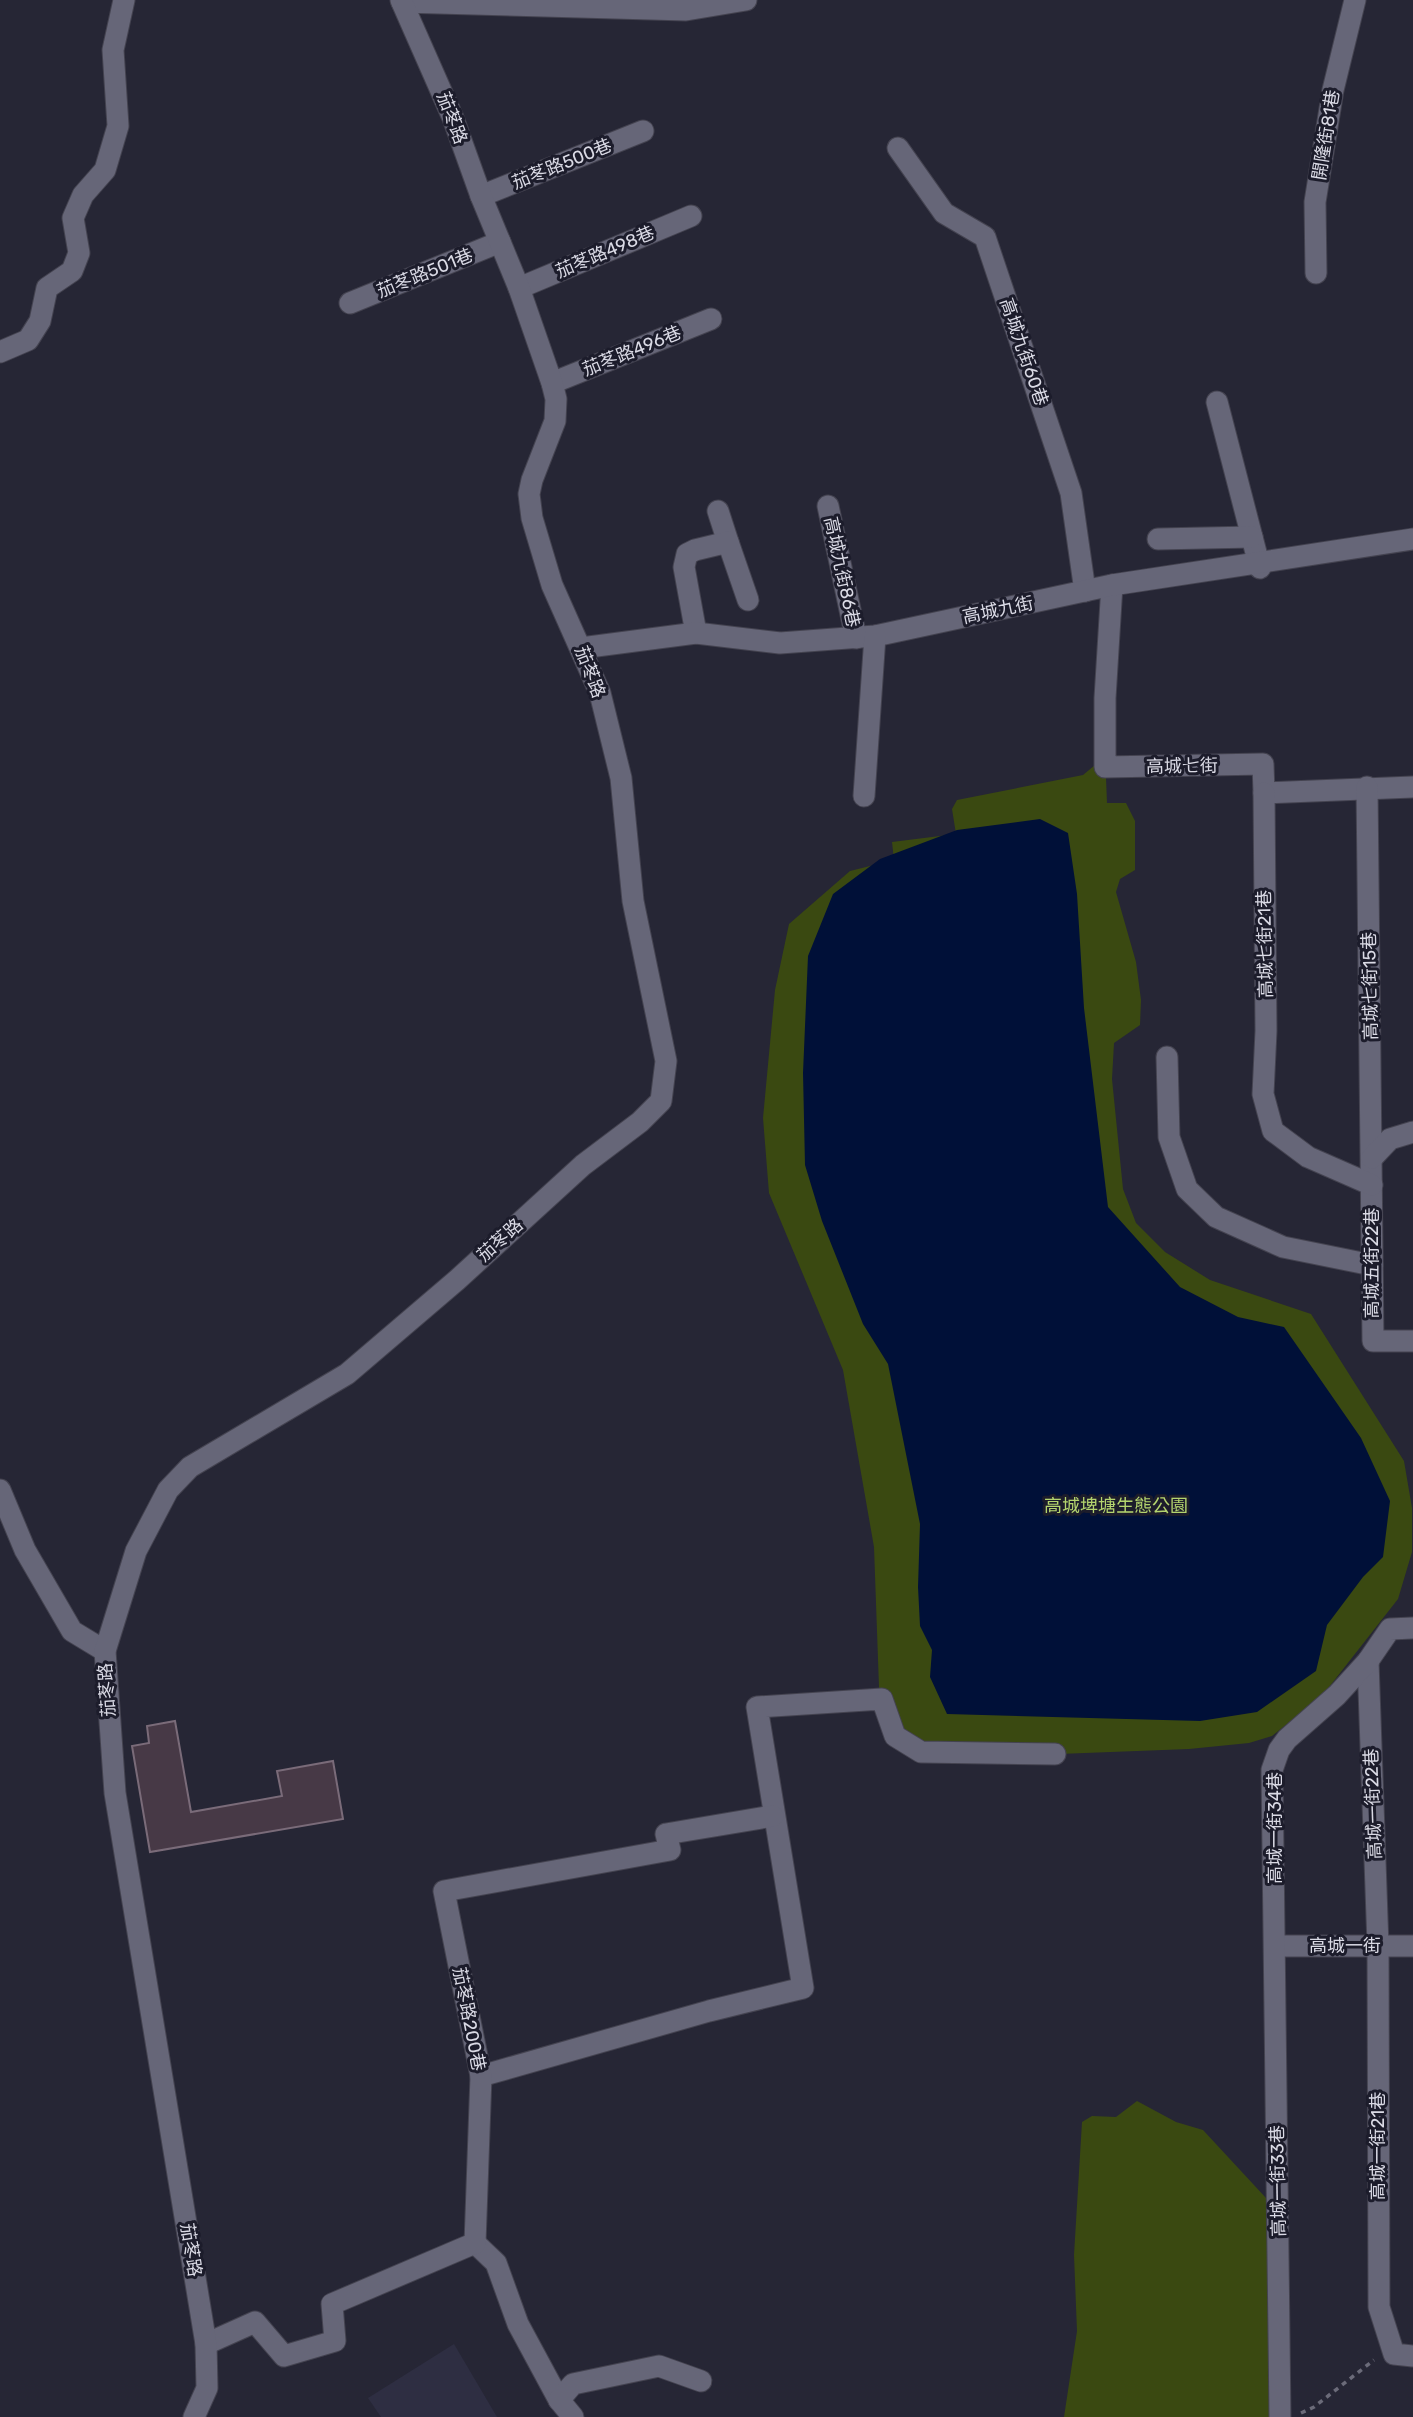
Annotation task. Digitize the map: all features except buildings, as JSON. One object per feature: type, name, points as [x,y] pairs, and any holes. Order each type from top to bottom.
[{"type":"street","points":[[0,352],[28,340],[40,321],[47,288],[72,271],[79,253],[73,218],[83,195],[105,170],[118,126],[113,50],[124,0]]},
{"type":"street","points":[[402,1],[686,10],[746,0]]},
{"type":"street","name":"開隆街81巷","points":[[1316,273],[1315,202],[1333,90],[1355,0]]},
{"type":"street","name":"茄苳路","points":[[198,2415],[207,2388],[206,2344],[115,1793],[105,1651],[136,1551],[168,1490],[190,1467],[347,1374],[457,1280],[583,1165],[640,1122],[661,1101],[666,1061],[633,901],[621,778],[600,693],[552,585],[532,518],[529,494],[555,421],[556,399],[519,288],[481,196],[453,118],[402,1]]},
{"type":"street","name":"茄苳路500巷","points":[[481,196],[643,131]]},
{"type":"street","name":"高城九街60巷","points":[[898,148],[944,213],[985,237],[1071,493],[1085,591]]},
{"type":"street","name":"茄苳路498巷","points":[[519,288],[691,216]]},
{"type":"street","name":"茄苳路501巷","points":[[350,303],[500,242]]},
{"type":"street","name":"茄苳路496巷","points":[[552,383],[711,319]]},
{"type":"street","points":[[1217,402],[1259,565]]},
{"type":"street","name":"高城九街86巷","points":[[828,506],[866,637],[864,796]]},
{"type":"street","points":[[718,511],[748,600]]},
{"type":"street","points":[[1158,539],[1252,537]]},
{"type":"street","name":"高城九街","points":[[581,648],[696,633],[780,642],[866,637],[1112,585],[1259,565],[1413,539]]},
{"type":"street","points":[[696,633],[684,561],[687,554],[695,550],[728,542]]},
{"type":"street","name":"高城七街","points":[[1112,585],[1105,698],[1105,767],[1264,764],[1264,793]]},
{"type":"street","name":"高城七街15巷","points":[[1367,787],[1372,1185]]},
{"type":"street","points":[[1264,793],[1413,787]]},
{"type":"street","name":"高城七街21巷","points":[[1264,793],[1266,1031],[1263,1094],[1273,1132],[1308,1157],[1372,1185]]},
{"type":"street","points":[[1167,1057],[1169,1137],[1187,1189],[1216,1217],[1283,1247],[1373,1265]]},
{"type":"street","points":[[1372,1158],[1390,1139],[1413,1132]]},
{"type":"street","name":"高城五街22巷","points":[[1372,1185],[1373,1341],[1413,1341]]},
{"type":"street","points":[[0,1490],[25,1550],[72,1631],[105,1651]]},
{"type":"street","name":"高城一街34巷","points":[[1276,1945],[1272,1770],[1279,1749],[1368,1661],[1390,1629],[1413,1628]]},
{"type":"street","name":"高城一街22巷","points":[[1368,1661],[1378,1946]]},
{"type":"street","points":[[481,2076],[709,2011],[803,1988],[757,1707],[882,1699],[895,1736],[921,1752],[1055,1754]]},
{"type":"street","name":"茄苳路200巷","points":[[475,2244],[481,2076],[444,1891],[670,1850],[666,1834],[773,1816]]},
{"type":"street","name":"高城一街","points":[[1276,1945],[1413,1946]]},
{"type":"street","name":"高城一街33巷","points":[[1276,1945],[1280,2417]]},
{"type":"street","name":"高城一街21巷","points":[[1378,1946],[1379,2306],[1390,2344]]},
{"type":"street","points":[[206,2344],[255,2322],[284,2356],[335,2341],[332,2304],[475,2244],[496,2263],[518,2324],[559,2400],[573,2417]]},
{"type":"street","points":[[1390,2344],[1394,2354],[1413,2356]]},
{"type":"street","points":[[559,2400],[573,2384],[659,2366],[701,2381]]},
{"type":"path","points":[[1292,2417],[1314,2407],[1361,2372],[1390,2344]]},
{"type":"shaded area","points":[[454,2344],[497,2417],[381,2417],[368,2398]]},
{"type":"green space","name":"高城埤塘生態公園","points":[[1095,765],[1106,778],[1107,803],[1126,803],[1135,821],[1135,870],[1120,879],[1116,892],[1136,962],[1141,1000],[1140,1025],[1114,1043],[1112,1079],[1123,1189],[1136,1223],[1165,1252],[1210,1280],[1311,1314],[1404,1461],[1412,1508],[1412,1552],[1398,1599],[1322,1696],[1272,1736],[1249,1743],[1189,1749],[1059,1754],[908,1741],[880,1715],[874,1547],[843,1370],[769,1193],[763,1118],[775,990],[789,924],[850,871],[894,860],[892,842],[956,834],[952,809],[957,800],[1083,775]]},
{"type":"green space","points":[[1137,2101],[1176,2122],[1203,2130],[1266,2198],[1271,2417],[1064,2417],[1077,2331],[1074,2255],[1082,2122],[1092,2116],[1116,2117]]},
{"type":"water","name":"高城埤塘生態公園","points":[[1040,819],[1068,833],[1077,894],[1084,1008],[1108,1207],[1180,1287],[1238,1317],[1284,1327],[1361,1438],[1390,1501],[1383,1557],[1363,1577],[1327,1625],[1316,1671],[1257,1712],[1200,1721],[947,1714],[930,1677],[932,1650],[920,1626],[920,1524],[888,1364],[863,1324],[822,1221],[805,1165],[803,1073],[808,956],[833,894],[880,859],[957,830]]}]
